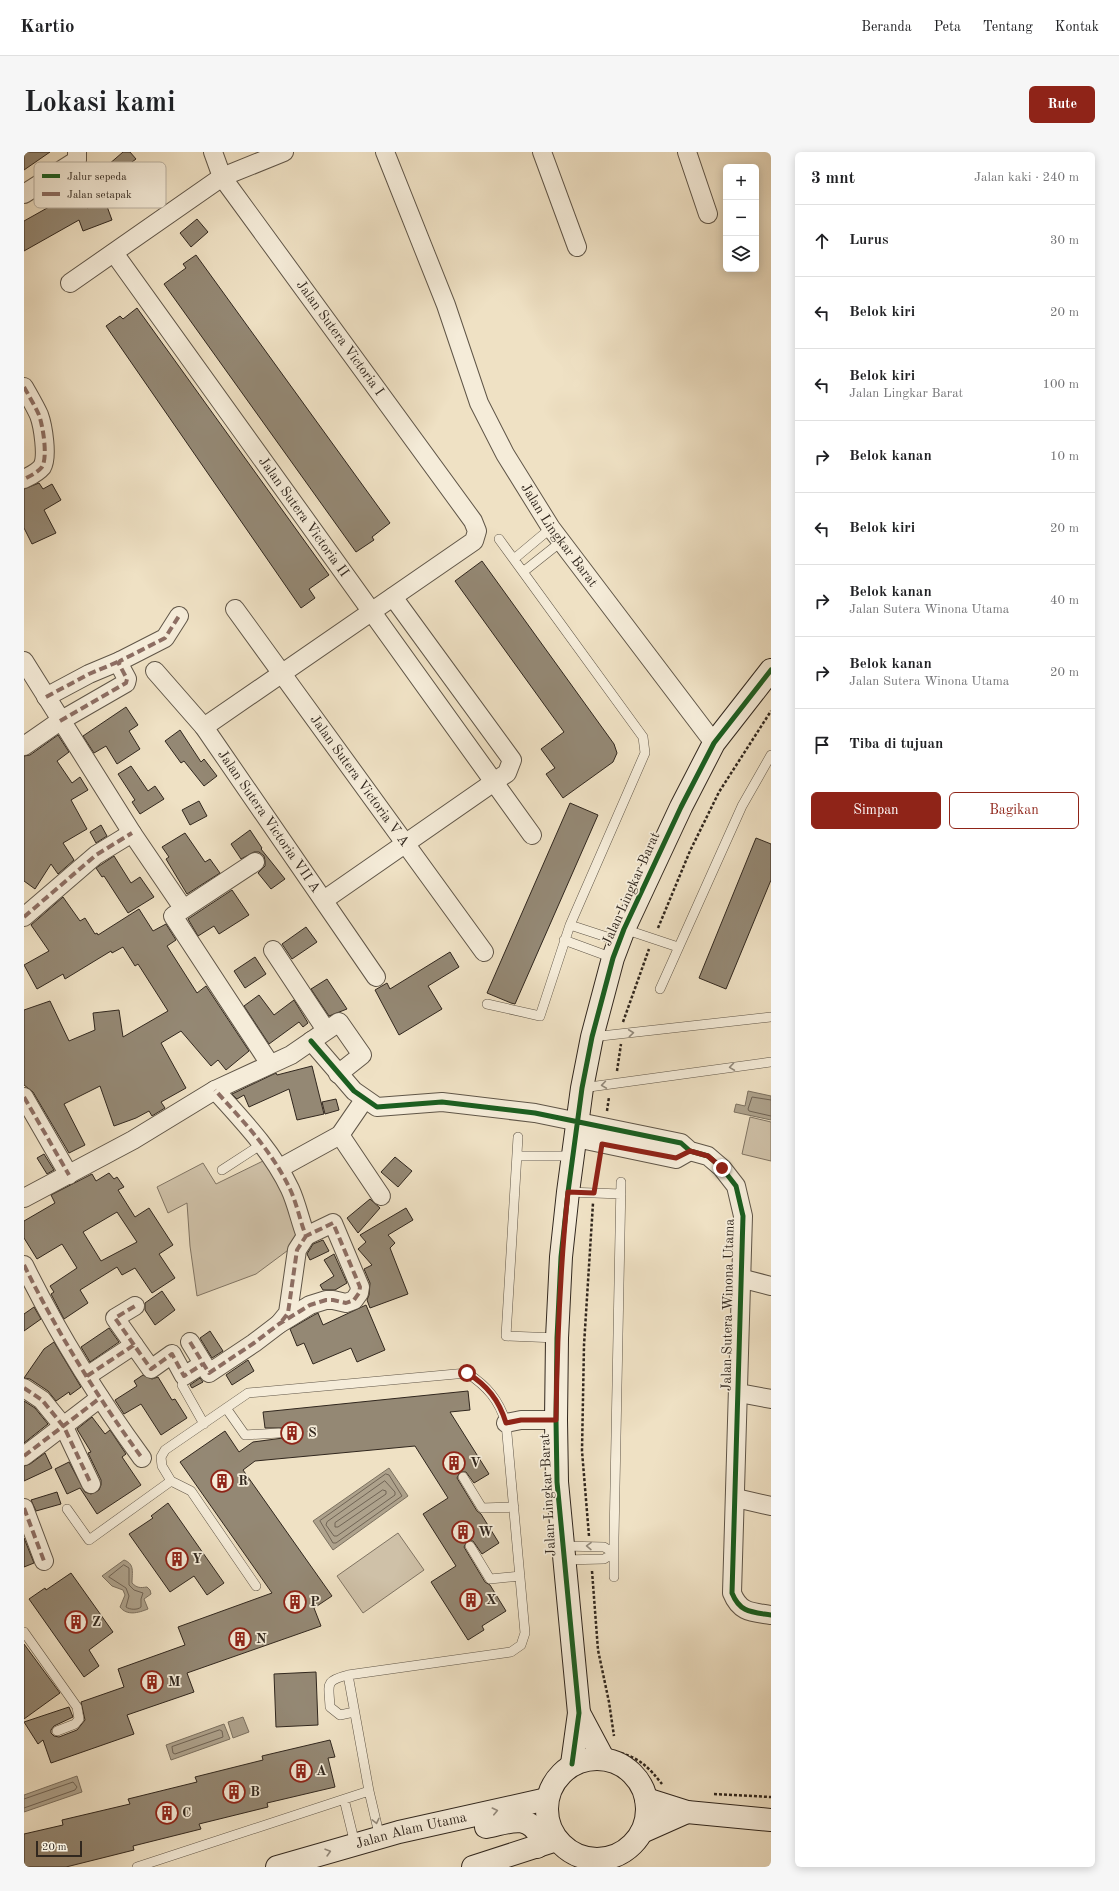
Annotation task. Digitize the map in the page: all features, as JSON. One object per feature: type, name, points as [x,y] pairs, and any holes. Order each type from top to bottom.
[{"type":"street","name":"Jalan Sutera Victoria I","points":[[213,152],[222,177],[473,521],[477,531],[474,541],[393,597]]},
{"type":"street","points":[[70,282],[222,177],[284,152]]},
{"type":"street","name":"Jalan Lingkar Barat","points":[[385,152],[446,305],[479,402],[505,454],[557,535],[714,743]]},
{"type":"street","points":[[542,152],[576,247]]},
{"type":"street","points":[[69,162],[77,156]]},
{"type":"street","points":[[693,156],[708,214]]},
{"type":"street","points":[[24,194],[34,187]]},
{"type":"street","name":"Jalan Sutera Victoria II","points":[[114,253],[532,835]]},
{"type":"street","points":[[24,387],[39,416],[45,461],[36,473],[24,479]]},
{"type":"street","points":[[204,727],[393,597],[512,760],[507,773],[324,900]]},
{"type":"street","name":"Jalan Sutera Victoria V A","points":[[235,609],[484,952]]},
{"type":"street","points":[[46,697],[89,674],[120,661],[165,638],[179,616]]},
{"type":"street","points":[[24,661],[60,721],[132,833],[183,908]]},
{"type":"street","points":[[24,746],[60,721],[128,681],[120,661]]},
{"type":"street","name":"Jalan Lingkar Barat","points":[[572,1764],[579,1713],[557,1482],[557,1338],[561,1257],[582,1088],[592,1037],[619,943],[681,807],[714,743],[771,670]]},
{"type":"street","name":"Jalan Sutera Victoria VII A","points":[[155,671],[204,727],[376,977]]},
{"type":"street","points":[[24,917],[96,855],[132,833]]},
{"type":"street","points":[[254,862],[173,916],[270,1064]]},
{"type":"street","points":[[273,950],[326,1030]]},
{"type":"street","points":[[24,1198],[133,1140],[215,1090],[291,1055],[339,1022],[362,1055],[338,1074]]},
{"type":"street","points":[[280,1168],[340,1135],[364,1100],[338,1074],[311,1041]]},
{"type":"street","points":[[215,1090],[262,1144],[280,1168],[291,1190],[306,1236]]},
{"type":"street","points":[[24,1098],[69,1175]]},
{"type":"street","name":"Jalan Sutera Winona Utama","points":[[364,1100],[377,1107],[442,1102],[535,1113],[576,1139],[603,1136],[676,1158],[690,1151],[708,1156],[722,1168],[736,1186],[743,1216],[740,1278],[736,1498],[732,1593],[736,1602],[745,1610],[771,1615]]},
{"type":"street","points":[[340,1135],[381,1196]]},
{"type":"street","points":[[190,1342],[209,1373],[280,1324],[318,1302],[333,1300],[346,1303],[354,1300],[359,1293],[360,1286],[333,1223],[306,1236],[297,1250],[288,1314],[280,1324]]},
{"type":"street","points":[[24,1265],[39,1296],[100,1398],[142,1458]]},
{"type":"street","points":[[740,1278],[771,1286]]},
{"type":"street","points":[[135,1306],[115,1318],[151,1369],[172,1354],[184,1376],[203,1364]]},
{"type":"street","points":[[87,1376],[134,1345]]},
{"type":"street","points":[[24,1388],[42,1400],[64,1427],[91,1484]]},
{"type":"street","points":[[739,1393],[771,1399]]},
{"type":"street","points":[[24,1456],[64,1427],[100,1398]]},
{"type":"street","points":[[506,1423],[521,1420],[556,1420]]},
{"type":"street","points":[[736,1498],[771,1506]]},
{"type":"street","points":[[24,1508],[44,1561]]},
{"type":"street","name":"Jalan Lingkar Barat","points":[[579,1713],[609,1755]]},
{"type":"street","points":[[547,1843],[547,1799],[552,1785],[560,1773],[572,1764],[609,1755],[623,1765],[655,1794],[687,1812],[771,1820]]},
{"type":"street","points":[[424,1826],[451,1833],[518,1821],[528,1822],[535,1827],[540,1837],[547,1843],[569,1851],[586,1862],[600,1860],[616,1861],[632,1846],[642,1832],[655,1794]]},
{"type":"street","name":"Jalan Alam Utama","points":[[277,1867],[424,1826],[547,1799]]},
{"type":"street","points":[[642,1832],[687,1812]]},
{"type":"street","points":[[472,1867],[547,1843]]},
{"type":"lane","points":[[514,559],[557,535]]},
{"type":"lane","points":[[523,572],[557,535]]},
{"type":"lane","points":[[487,1004],[540,1016],[564,940],[645,753],[643,737],[499,539]]},
{"type":"lane","points":[[660,989],[742,806],[771,755]]},
{"type":"lane","points":[[570,925],[619,943]]},
{"type":"lane","points":[[564,940],[619,943],[653,940],[678,947]]},
{"type":"lane","points":[[592,1037],[771,1017]]},
{"type":"lane","points":[[582,1088],[771,1062]]},
{"type":"lane","points":[[518,1137],[506,1336],[557,1338]]},
{"type":"lane","points":[[517,1156],[576,1139]]},
{"type":"lane","points":[[222,1170],[262,1144]]},
{"type":"lane","points":[[614,1577],[621,1182]]},
{"type":"lane","points":[[568,1192],[621,1194]]},
{"type":"lane","points":[[256,1586],[191,1491],[171,1482],[162,1466],[161,1457],[165,1450],[248,1393],[467,1373],[482,1382],[501,1408],[506,1423],[525,1633],[521,1644],[511,1652],[333,1678],[329,1684],[330,1707],[340,1715],[354,1712]]},
{"type":"lane","points":[[182,1385],[204,1424]]},
{"type":"lane","points":[[226,1408],[245,1435],[280,1433]]},
{"type":"lane","points":[[463,1477],[482,1508],[514,1506]]},
{"type":"lane","points":[[67,1509],[89,1540],[171,1482]]},
{"type":"lane","points":[[470,1546],[490,1579],[520,1576]]},
{"type":"lane","points":[[563,1553],[590,1546],[604,1547],[614,1553]]},
{"type":"lane","points":[[563,1553],[591,1560],[604,1559],[614,1553]]},
{"type":"lane","points":[[24,1632],[77,1707],[78,1720],[75,1724],[57,1731]]},
{"type":"lane","points":[[348,1675],[369,1791],[380,1838]]},
{"type":"lane","points":[[138,1867],[369,1791]]},
{"type":"lane","points":[[344,1799],[355,1844]]},
{"type":"path","points":[[590,1546],[582,1451],[584,1346],[594,1193],[609,1095],[615,1083],[624,1016],[690,850],[719,792],[771,711]]},
{"type":"path","points":[[591,1560],[598,1650],[609,1702],[614,1737]]},
{"type":"path","points":[[609,1755],[635,1758],[650,1770],[655,1794]]},
{"type":"path","points":[[706,1794],[771,1797]]},
{"type":"shaded area","points":[[750,1117],[771,1122],[771,1161],[742,1154]]},
{"type":"shaded area","points":[[265,1160],[281,1184],[299,1242],[256,1274],[197,1296],[190,1246],[187,1203],[168,1213],[157,1187],[203,1163],[216,1184]]},
{"type":"shaded area","points":[[398,1533],[424,1570],[363,1613],[337,1576]]},
{"type":"water","points":[[748,1091],[771,1096],[771,1120],[734,1112],[736,1104],[745,1106]]},
{"type":"water","points":[[389,1468],[408,1496],[333,1550],[313,1521]]},
{"type":"water","points":[[124,1560],[131,1566],[132,1583],[135,1586],[142,1588],[147,1587],[150,1590],[151,1594],[144,1599],[148,1609],[133,1613],[123,1610],[120,1607],[125,1595],[123,1590],[112,1586],[102,1576]]},
{"type":"water","points":[[243,1717],[249,1732],[233,1738],[228,1722]]},
{"type":"water","points":[[224,1724],[230,1739],[171,1760],[166,1745]]},
{"type":"water","points":[[77,1776],[82,1792],[24,1812],[24,1795]]},
{"type":"building","points":[[24,152],[50,152],[34,162],[24,170]]},
{"type":"building","points":[[123,152],[130,152],[136,159],[132,162],[111,162]]},
{"type":"building","points":[[47,208],[108,208],[112,220],[83,231],[79,220],[24,251],[24,221]]},
{"type":"building","points":[[197,219],[208,232],[191,247],[180,233]]},
{"type":"building","points":[[196,255],[390,523],[372,537],[374,540],[356,552],[164,284],[186,268],[183,264]]},
{"type":"building","points":[[137,308],[329,575],[309,589],[315,598],[301,608],[106,326],[120,316],[123,319]]},
{"type":"building","points":[[39,483],[43,489],[52,484],[61,500],[44,510],[56,533],[32,544],[24,528],[24,489]]},
{"type":"building","points":[[482,561],[614,744],[617,753],[613,762],[563,798],[546,774],[555,768],[541,749],[564,732],[455,581]]},
{"type":"building","points":[[126,707],[138,725],[129,731],[140,749],[117,764],[106,746],[94,753],[83,736]]},
{"type":"building","points":[[180,730],[201,762],[204,759],[217,776],[204,786],[184,761],[181,763],[165,741]]},
{"type":"building","points":[[58,735],[69,752],[57,761],[72,783],[80,777],[88,790],[71,800],[87,829],[63,843],[74,860],[58,874],[51,864],[35,889],[24,881],[24,756],[30,755]]},
{"type":"building","points":[[131,766],[148,791],[155,786],[164,799],[140,814],[132,802],[135,800],[118,774]]},
{"type":"building","points":[[199,801],[207,816],[190,825],[182,810]]},
{"type":"building","points":[[570,803],[598,815],[515,1004],[511,1003],[487,993]]},
{"type":"building","points":[[101,825],[107,836],[96,843],[90,832]]},
{"type":"building","points":[[250,830],[262,848],[261,849],[285,879],[271,889],[258,873],[265,866],[264,856],[259,852],[254,852],[241,859],[231,844]]},
{"type":"building","points":[[185,833],[205,862],[210,859],[220,873],[187,894],[166,859],[169,857],[162,847]]},
{"type":"building","points":[[756,838],[771,844],[771,880],[726,989],[699,978]]},
{"type":"building","points":[[114,856],[131,883],[140,877],[154,897],[128,913],[104,876],[102,877],[96,868]]},
{"type":"building","points":[[232,890],[249,915],[219,934],[214,926],[198,936],[188,919]]},
{"type":"building","points":[[63,897],[80,921],[85,918],[95,934],[97,933],[98,935],[139,909],[153,931],[166,924],[176,940],[167,946],[197,993],[206,986],[249,1051],[226,1070],[218,1060],[211,1066],[181,1031],[161,1043],[186,1088],[161,1102],[165,1108],[152,1116],[149,1111],[136,1118],[114,1126],[100,1086],[64,1104],[85,1145],[69,1153],[33,1092],[24,1085],[24,1010],[50,1001],[69,1041],[95,1030],[93,1013],[119,1010],[123,1037],[168,1011],[138,964],[135,966],[123,947],[112,953],[111,951],[65,979],[63,974],[37,989],[24,965],[49,951],[31,925]]},
{"type":"building","points":[[306,927],[317,942],[292,959],[282,944]]},
{"type":"building","points":[[450,952],[459,967],[428,986],[442,1009],[399,1035],[375,990],[387,983],[390,989]]},
{"type":"building","points":[[255,957],[266,974],[245,988],[234,971]]},
{"type":"building","points":[[327,979],[347,1009],[329,1016],[311,989]]},
{"type":"building","points":[[259,995],[274,1015],[294,1000],[308,1023],[303,1027],[299,1022],[269,1044],[244,1006]]},
{"type":"building","points":[[312,1066],[324,1114],[297,1120],[289,1089],[249,1107],[244,1095],[237,1099],[232,1094],[276,1073],[277,1075]]},
{"type":"building","points":[[336,1099],[339,1110],[325,1114],[322,1102]]},
{"type":"building","points":[[44,1154],[54,1170],[47,1174],[37,1158]]},
{"type":"building","points":[[395,1157],[412,1171],[398,1187],[381,1172]]},
{"type":"building","points":[[109,1173],[114,1179],[117,1177],[124,1187],[118,1190],[135,1217],[149,1208],[173,1245],[159,1254],[175,1278],[152,1293],[135,1268],[122,1275],[117,1267],[80,1290],[88,1303],[64,1319],[51,1294],[54,1292],[50,1286],[77,1268],[62,1244],[37,1259],[24,1238],[24,1221],[55,1203],[51,1195],[92,1174],[96,1181]],"holes":[[[117,1212],[137,1242],[101,1261],[83,1232]]]},
{"type":"building","points":[[370,1199],[380,1208],[358,1233],[347,1218]]},
{"type":"building","points":[[406,1208],[413,1220],[388,1235],[395,1243],[390,1248],[408,1294],[370,1308],[367,1300],[370,1283],[364,1269],[372,1265],[358,1249],[366,1242],[360,1235]]},
{"type":"building","points":[[323,1240],[329,1251],[310,1260],[307,1254],[313,1244]]},
{"type":"building","points":[[334,1254],[347,1283],[335,1290],[323,1290],[320,1285],[334,1276],[324,1260]]},
{"type":"building","points":[[162,1291],[175,1310],[155,1325],[145,1310],[145,1303]]},
{"type":"building","points":[[366,1305],[385,1350],[357,1362],[351,1348],[313,1364],[304,1343],[297,1346],[290,1329],[318,1313],[323,1325]]},
{"type":"building","points":[[34,1307],[41,1319],[24,1331],[24,1314]]},
{"type":"building","points":[[109,1328],[119,1342],[90,1362],[81,1347]]},
{"type":"building","points":[[210,1331],[223,1351],[212,1358],[200,1338]]},
{"type":"building","points":[[54,1342],[81,1387],[70,1395],[69,1392],[56,1401],[48,1391],[30,1379],[24,1378],[44,1349]]},
{"type":"building","points":[[248,1360],[254,1371],[232,1385],[226,1375]]},
{"type":"building","points":[[143,1375],[152,1379],[158,1377],[172,1400],[175,1399],[187,1418],[161,1435],[141,1404],[124,1414],[115,1400],[137,1386],[134,1381]]},
{"type":"building","points":[[200,1378],[203,1382],[192,1388],[190,1385]]},
{"type":"building","points":[[468,1391],[470,1410],[450,1412],[489,1474],[474,1483],[466,1472],[460,1472],[457,1478],[499,1543],[482,1554],[473,1541],[467,1541],[464,1547],[485,1582],[490,1585],[506,1611],[482,1626],[484,1630],[468,1640],[431,1582],[456,1566],[423,1514],[448,1498],[415,1446],[255,1461],[243,1470],[332,1596],[314,1608],[321,1626],[187,1673],[194,1692],[127,1715],[134,1734],[51,1763],[43,1740],[38,1744],[24,1722],[69,1707],[73,1717],[54,1726],[51,1733],[54,1736],[59,1737],[77,1730],[85,1720],[81,1702],[124,1687],[118,1669],[185,1645],[178,1627],[272,1593],[180,1462],[225,1431],[239,1452],[253,1442],[283,1438],[285,1432],[282,1428],[265,1428],[263,1412]]},
{"type":"building","points":[[24,1401],[35,1408],[48,1424],[24,1443]]},
{"type":"building","points":[[92,1417],[105,1434],[110,1430],[126,1454],[122,1457],[141,1485],[97,1514],[80,1488],[67,1494],[55,1469],[69,1462],[85,1492],[91,1494],[99,1490],[101,1480],[88,1453],[91,1452],[77,1429]]},
{"type":"building","points":[[45,1453],[52,1468],[24,1481],[24,1466],[30,1464]]},
{"type":"building","points":[[57,1492],[61,1504],[36,1511],[31,1500]]},
{"type":"building","name":"Y","points":[[168,1503],[224,1583],[207,1595],[194,1576],[170,1592],[129,1534],[153,1518],[151,1516]]},
{"type":"building","points":[[24,1538],[34,1563],[24,1567]]},
{"type":"building","name":"Z","points":[[71,1573],[113,1632],[89,1650],[99,1666],[84,1677],[29,1599],[45,1588],[46,1590]]},
{"type":"building","points":[[24,1644],[60,1693],[24,1719]]},
{"type":"building","points":[[316,1672],[318,1725],[276,1727],[274,1674]]},
{"type":"building","points":[[330,1740],[335,1757],[328,1758],[335,1787],[267,1803],[268,1807],[199,1824],[201,1829],[133,1846],[134,1850],[66,1867],[24,1867],[24,1834],[63,1825],[62,1820],[130,1804],[128,1799],[197,1782],[195,1777],[263,1760],[262,1756]]},
{"type":"marked path","points":[[24,387],[39,415],[45,449],[42,467],[36,473],[24,479]]},
{"type":"marked path","points":[[60,721],[126,683],[127,679],[119,664],[120,661],[165,638],[179,616]]},
{"type":"marked path","points":[[46,697],[89,674],[120,661]]},
{"type":"marked path","points":[[24,917],[96,855],[132,833]]},
{"type":"marked path","points":[[190,1342],[209,1373],[254,1343],[279,1324],[310,1305],[326,1300],[346,1303],[354,1300],[359,1293],[360,1287],[333,1223],[306,1236],[290,1189],[275,1162],[266,1149],[215,1090]]},
{"type":"marked path","points":[[24,1097],[69,1175]]},
{"type":"marked path","points":[[282,1321],[288,1313],[297,1250],[306,1236]]},
{"type":"marked path","points":[[24,1265],[64,1340],[110,1412],[142,1458]]},
{"type":"marked path","points":[[134,1345],[115,1318],[135,1306]]},
{"type":"marked path","points":[[87,1376],[134,1345],[151,1369],[172,1354],[184,1376],[203,1364]]},
{"type":"marked path","points":[[24,1388],[42,1400],[64,1427],[91,1484]]},
{"type":"marked path","points":[[24,1456],[100,1398]]},
{"type":"marked path","points":[[24,1508],[44,1561]]},
{"type":"cycle path","points":[[572,1764],[579,1713],[557,1482],[557,1338],[561,1257],[582,1088],[592,1037],[613,958],[624,929],[681,807],[714,743],[771,670]]},
{"type":"cycle path","points":[[311,1041],[354,1091],[377,1107],[442,1102],[535,1113],[681,1143],[690,1151],[708,1156],[722,1168],[736,1186],[743,1216],[732,1593],[735,1600],[743,1608],[752,1612],[771,1615]]},
{"type":"place","name":"S","points":[[292,1433]]},
{"type":"place","name":"V","points":[[454,1463]]},
{"type":"place","name":"R","points":[[222,1481]]},
{"type":"place","name":"W","points":[[463,1532]]},
{"type":"place","name":"Y","points":[[177,1559]]},
{"type":"place","name":"X","points":[[471,1600]]},
{"type":"place","name":"P","points":[[295,1602]]},
{"type":"place","name":"Z","points":[[76,1622]]},
{"type":"place","name":"N","points":[[240,1639]]},
{"type":"place","name":"M","points":[[152,1682]]},
{"type":"place","name":"A","points":[[301,1771]]},
{"type":"place","name":"B","points":[[234,1792]]},
{"type":"place","name":"C","points":[[167,1813]]},
{"type":"route","points":[[467,1373],[482,1382],[501,1408],[506,1423],[521,1420],[556,1420],[557,1338],[561,1257],[568,1192],[594,1193],[602,1144],[676,1158],[690,1151],[708,1156],[722,1168]]}]
